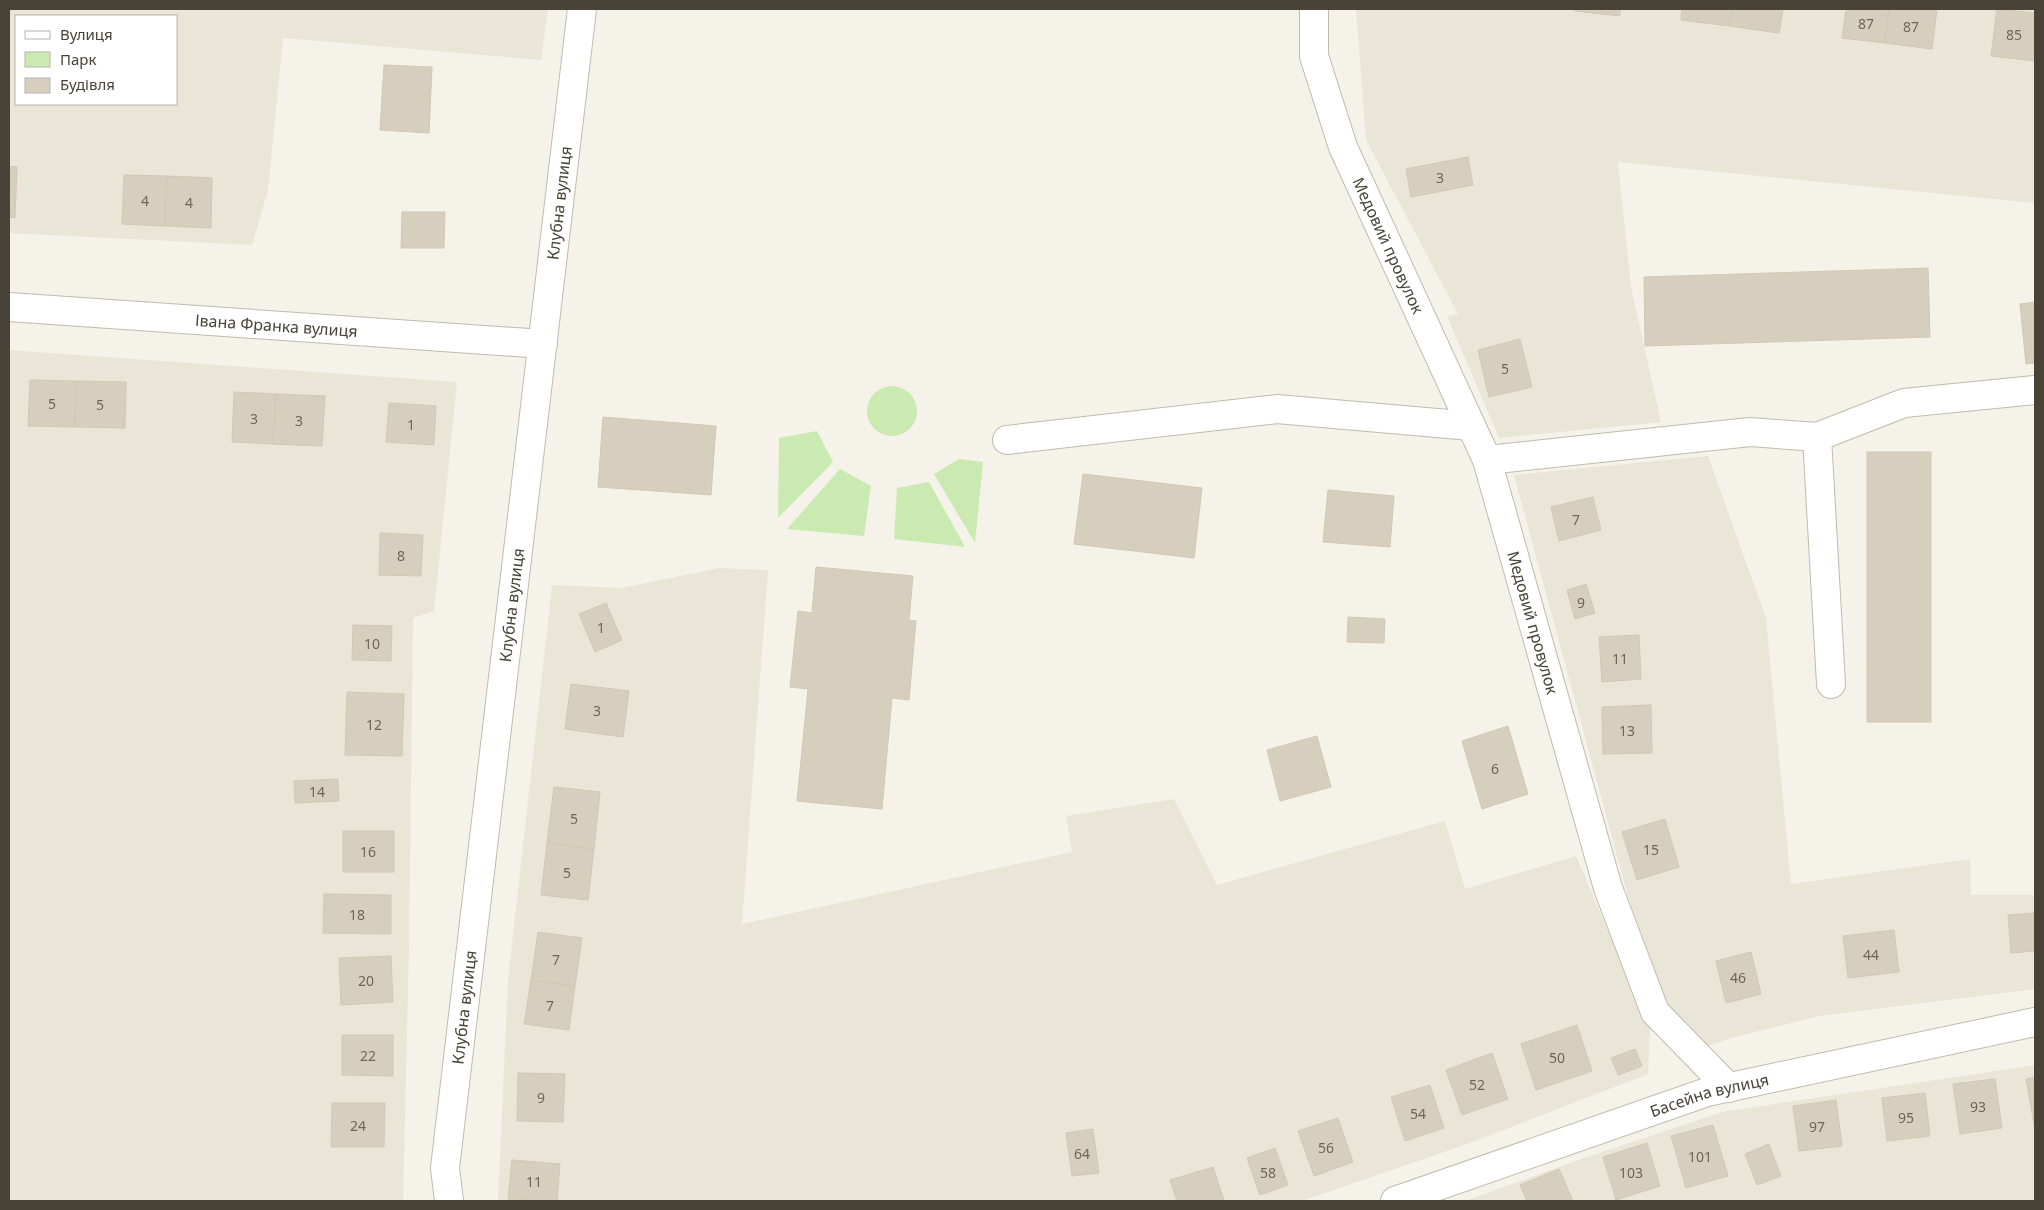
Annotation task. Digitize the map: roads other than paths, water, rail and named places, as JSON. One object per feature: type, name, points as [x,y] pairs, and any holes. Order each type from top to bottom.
[{"type":"street","name":"Клубна вулиця","points":[[448,1201],[445,1168],[582,9]]},
{"type":"street","name":"Медовий провулок","points":[[1314,9],[1314,56],[1342,147],[1487,460],[1608,888],[1655,1012],[1729,1088]]},
{"type":"street","name":"Івана Франка вулиця","points":[[9,307],[543,344]]},
{"type":"street","points":[[1487,460],[1750,432],[1817,437],[1904,402],[2035,390]]},
{"type":"street","points":[[1007,440],[1277,409],[1471,426]]},
{"type":"street","points":[[1817,437],[1831,684]]},
{"type":"street","name":"Басейна вулиця","points":[[1395,1201],[1707,1092],[2035,1022]]}]
